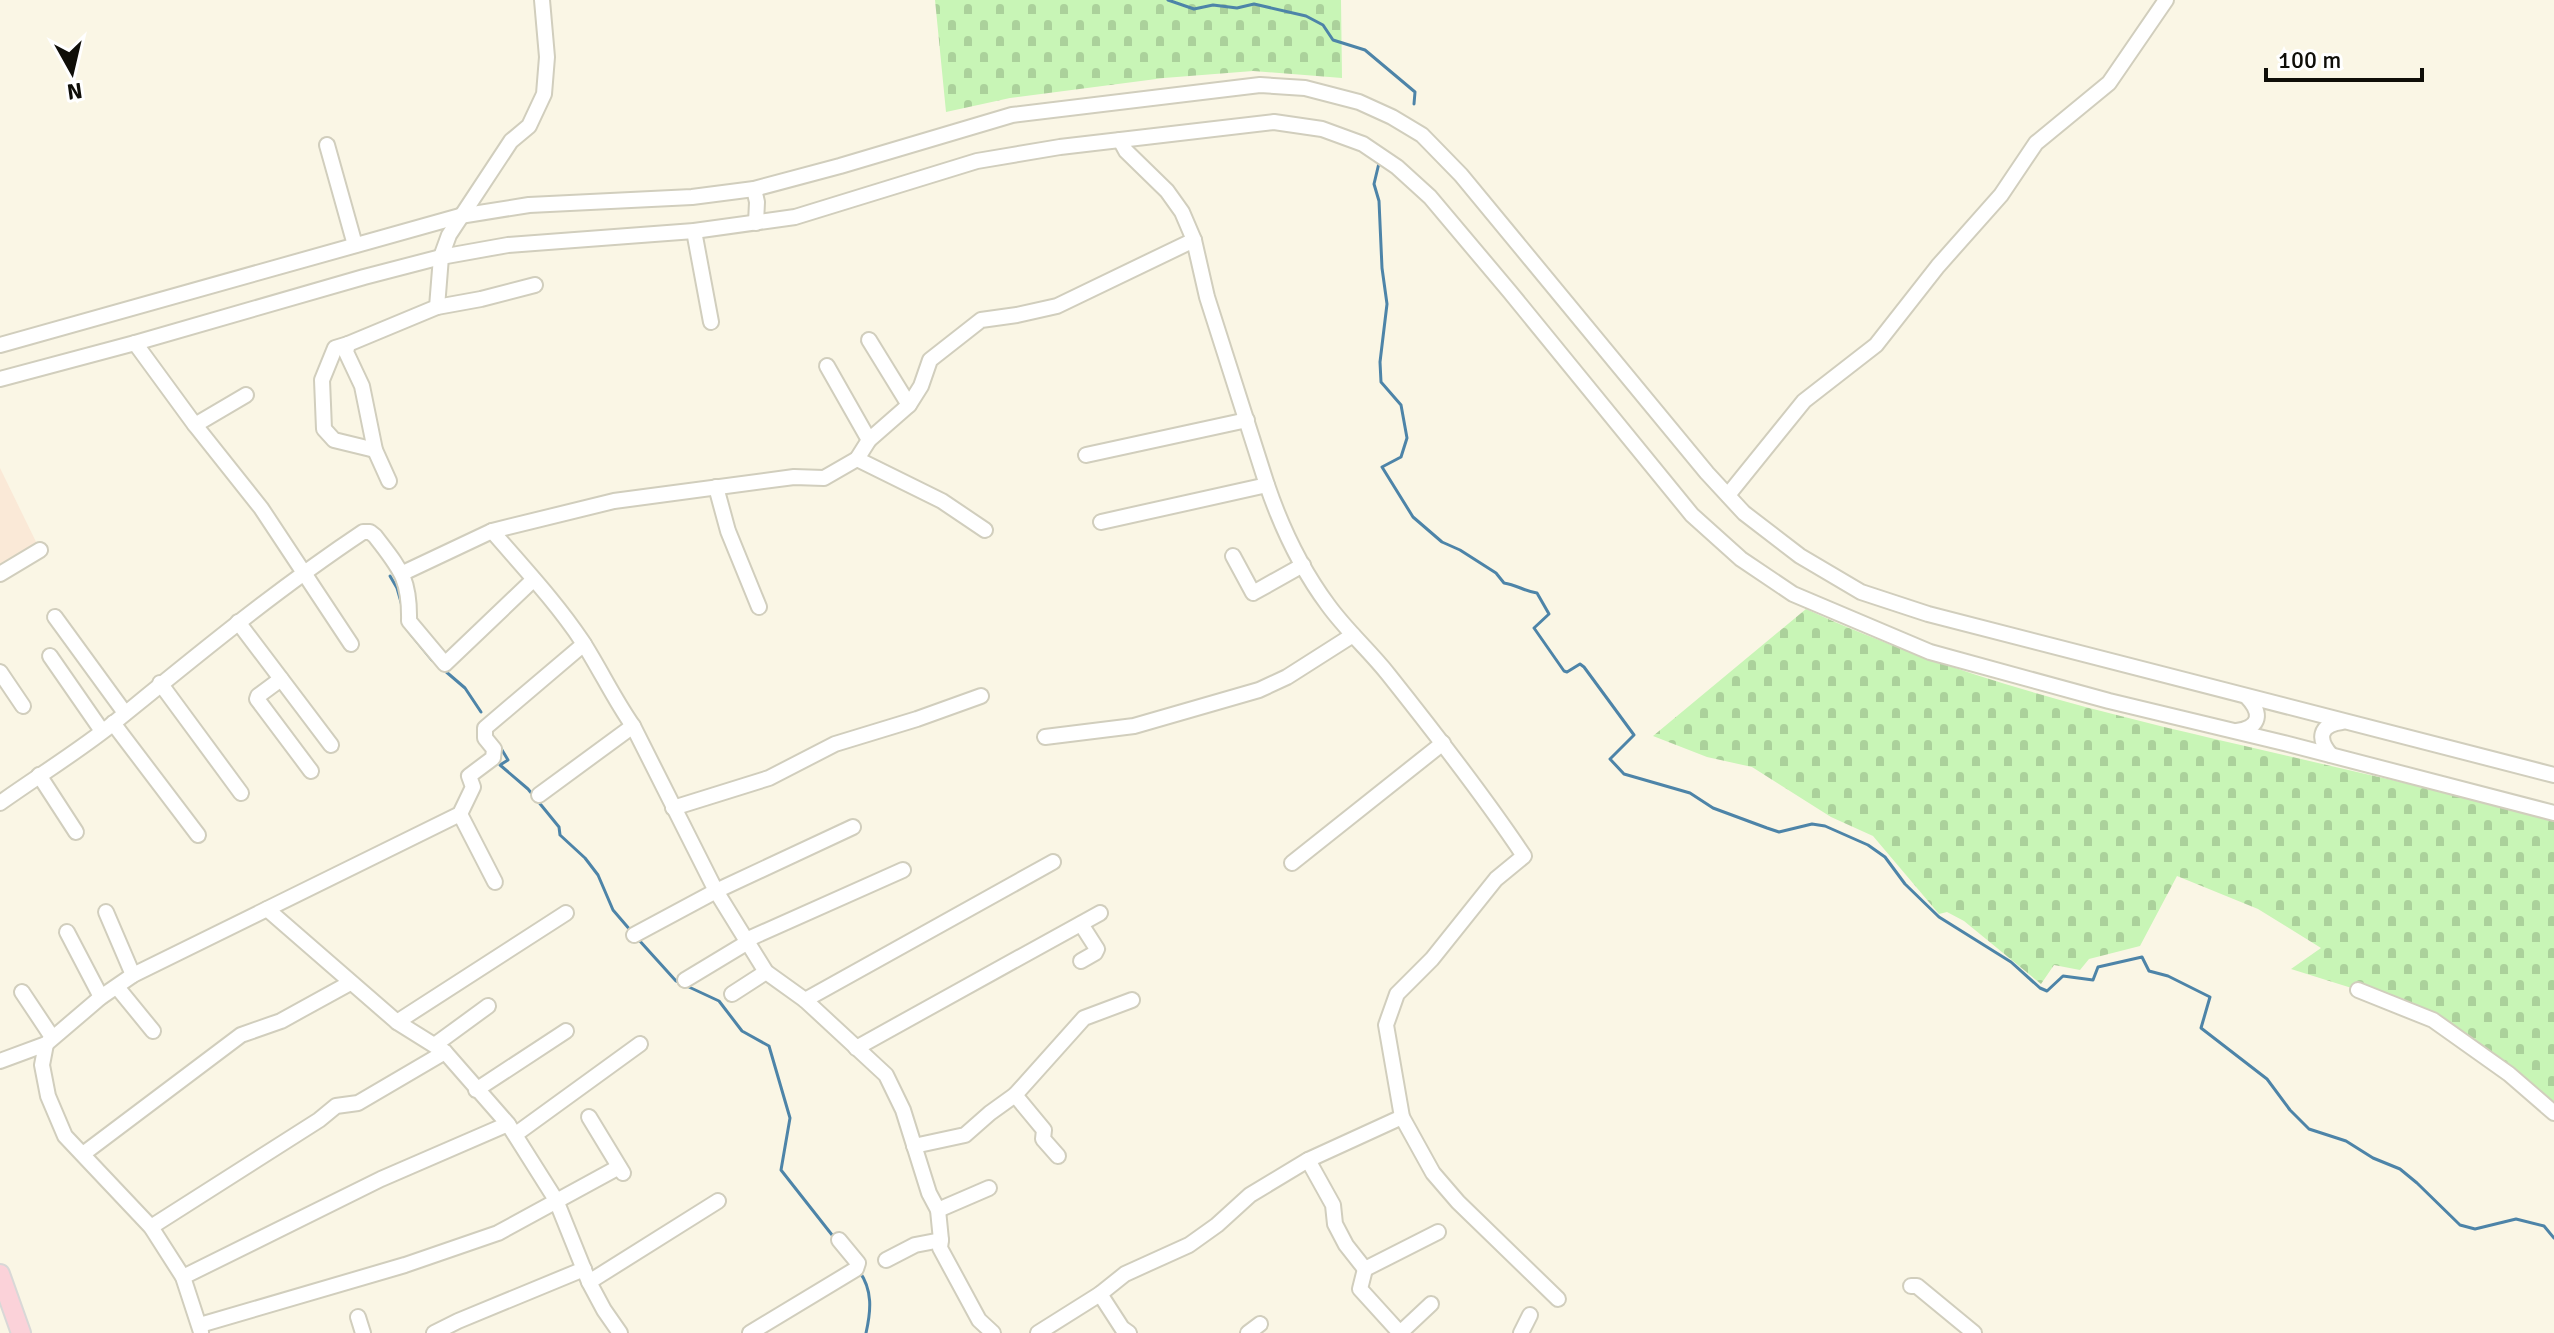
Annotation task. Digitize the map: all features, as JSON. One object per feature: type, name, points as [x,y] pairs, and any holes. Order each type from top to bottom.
[{"type":"main road","points":[[0,1274],[21,1333]]},
{"type":"street","points":[[437,307],[441,257],[449,235],[511,141],[529,126],[544,94],[547,57],[542,0]]},
{"type":"street","points":[[1728,495],[1804,401],[1876,345],[1938,266],[2001,195],[2036,143],[2109,83],[2166,0]]},
{"type":"street","points":[[0,345],[460,216],[529,205],[692,197],[754,189],[1012,115],[1260,85],[1305,88],[1359,102],[1422,135],[1444,156],[1707,473],[1744,513],[1800,556],[1861,592],[1928,614],[2554,775]]},
{"type":"street","points":[[0,379],[441,257],[508,245],[694,231],[795,217],[977,161],[1060,147],[1274,122],[1322,129],[1363,144],[1397,167],[1430,197],[1692,515],[1741,559],[1807,601],[1930,652],[2109,701],[2554,813]]},
{"type":"street","points":[[1120,140],[1126,151],[1167,191],[1182,212],[1194,240],[1207,297],[1273,504],[1303,565],[1327,604],[1388,673],[1443,743],[1524,856],[1496,879],[1432,959],[1397,994],[1386,1025],[1402,1117],[1433,1173],[1458,1202],[1558,1299]]},
{"type":"street","points":[[327,145],[355,245]]},
{"type":"street","points":[[754,189],[756,223]]},
{"type":"street","points":[[694,231],[711,322]]},
{"type":"street","points":[[403,573],[492,531],[614,501],[794,477],[824,478],[857,459],[869,440],[909,405],[921,386],[930,360],[981,320],[1057,306],[1194,240]]},
{"type":"street","points":[[375,450],[334,440],[324,429],[322,380],[335,348],[437,307],[535,285]]},
{"type":"street","points":[[869,340],[909,405]]},
{"type":"street","points":[[135,343],[261,508],[351,644]]},
{"type":"street","points":[[348,344],[346,352],[362,386],[375,450],[389,481]]},
{"type":"street","points":[[827,366],[869,440]]},
{"type":"street","points":[[195,425],[246,395]]},
{"type":"street","points":[[1086,455],[1247,420]]},
{"type":"street","points":[[857,459],[942,501],[985,530]]},
{"type":"street","points":[[1101,522],[1267,485]]},
{"type":"street","points":[[716,487],[728,531],[759,607]]},
{"type":"street","points":[[492,531],[561,611],[584,644],[633,726],[716,891],[766,972],[805,1000],[886,1075],[903,1110],[929,1193],[938,1210],[940,1248],[979,1320],[993,1333]]},
{"type":"street","points":[[0,803],[107,727],[303,572],[363,532],[375,536],[403,573],[410,602],[409,621],[445,664],[533,580]]},
{"type":"street","points":[[0,574],[40,550]]},
{"type":"street","points":[[1233,556],[1253,593],[1303,565]]},
{"type":"street","points":[[55,617],[125,713]]},
{"type":"street","points":[[238,622],[331,745]]},
{"type":"street","points":[[1045,737],[1134,726],[1259,690],[1287,677],[1353,635]]},
{"type":"street","points":[[0,1061],[49,1040],[133,975],[460,814],[473,787],[469,776],[493,758],[494,749],[485,738],[485,728],[584,644]]},
{"type":"street","points":[[50,656],[198,835]]},
{"type":"street","points":[[0,672],[23,706]]},
{"type":"street","points":[[281,679],[257,699],[311,771]]},
{"type":"street","points":[[160,683],[241,793]]},
{"type":"street","points":[[673,808],[769,778],[835,744],[981,696]]},
{"type":"street","points":[[2237,732],[2254,725],[2257,719],[2254,705],[2246,696]]},
{"type":"street","points":[[2331,755],[2324,748],[2324,731],[2329,725],[2347,722]]},
{"type":"street","points":[[539,795],[633,726]]},
{"type":"street","points":[[1292,863],[1443,743]]},
{"type":"street","points":[[39,775],[76,832]]},
{"type":"street","points":[[460,814],[495,882]]},
{"type":"street","points":[[634,935],[716,891],[853,827]]},
{"type":"street","points":[[805,1000],[1053,862]]},
{"type":"street","points":[[685,980],[747,941],[903,870]]},
{"type":"street","points":[[267,909],[397,1022],[441,1048],[512,1129],[556,1200],[586,1276],[620,1333]]},
{"type":"street","points":[[106,912],[133,975]]},
{"type":"street","points":[[397,1022],[566,913]]},
{"type":"street","points":[[856,1048],[1100,913]]},
{"type":"street","points":[[1081,924],[1097,951],[1081,961]]},
{"type":"street","points":[[67,932],[101,997]]},
{"type":"street","points":[[732,994],[766,972]]},
{"type":"street","points":[[83,1154],[241,1035],[281,1021],[350,983]]},
{"type":"street","points":[[117,987],[153,1031]]},
{"type":"street","points":[[2358,990],[2433,1020],[2509,1074],[2554,1113]]},
{"type":"street","points":[[22,992],[49,1040],[42,1065],[48,1096],[65,1136],[151,1227],[183,1277],[200,1329],[498,1233],[556,1200],[621,1170],[589,1117]]},
{"type":"street","points":[[914,1146],[963,1137],[1015,1095],[1088,1015],[1132,1000]]},
{"type":"street","points":[[151,1227],[336,1106],[358,1103],[441,1048],[488,1006]]},
{"type":"street","points":[[476,1090],[566,1031]]},
{"type":"street","points":[[183,1277],[381,1179],[512,1129],[640,1044]]},
{"type":"street","points":[[1015,1095],[1044,1130],[1043,1139],[1058,1156]]},
{"type":"street","points":[[1038,1333],[1100,1294],[1125,1274],[1189,1245],[1250,1195],[1308,1160],[1402,1117]]},
{"type":"street","points":[[1308,1160],[1333,1205],[1335,1224],[1346,1245],[1365,1269]]},
{"type":"street","points":[[938,1210],[989,1188]]},
{"type":"street","points":[[434,1333],[458,1321],[586,1276],[718,1201]]},
{"type":"street","points":[[1431,1304],[1400,1333],[1360,1289],[1365,1269],[1438,1232]]},
{"type":"street","points":[[757,1331],[856,1269],[858,1263],[839,1240]]},
{"type":"street","points":[[886,1260],[915,1245],[941,1240]]},
{"type":"street","points":[[1911,1286],[1917,1286],[1974,1333]]},
{"type":"street","points":[[1100,1294],[1122,1328],[1129,1333]]},
{"type":"street","points":[[1521,1333],[1530,1315]]},
{"type":"street","points":[[358,1317],[363,1333]]},
{"type":"street","points":[[1248,1333],[1260,1324]]},
{"type":"shaded area","points":[[0,468],[40,550],[0,574]]},
{"type":"green space","points":[[935,0],[1341,0],[1342,78],[1253,71],[1164,78],[1010,98],[946,112]]},
{"type":"green space","points":[[1806,609],[1914,653],[2077,705],[2517,808],[2554,820],[2554,1113],[2433,1020],[2358,990],[2291,969],[2321,948],[2258,909],[2177,876],[2140,946],[2089,959],[2080,970],[2054,965],[2041,984],[1964,921],[1947,912],[1939,914],[1873,836],[1831,817],[1752,767],[1707,757],[1653,736]]},
{"type":"waterway","points":[[1168,0],[1194,9],[1213,5],[1237,8],[1254,4],[1306,16],[1323,25],[1333,40],[1365,50],[1415,92],[1414,104]]},
{"type":"waterway","points":[[1379,163],[1374,184],[1379,201],[1387,304],[1380,362],[1381,382],[1401,405],[1407,438],[1401,457],[1382,467],[1413,517],[1442,542],[1496,573],[1504,583],[1537,593],[1549,614],[1534,628],[1564,671],[1580,664],[1584,667],[1634,735],[1610,759],[1624,774],[1690,793],[1713,808],[1779,832],[1812,824],[1825,826],[1868,845],[1885,857],[1905,884],[1939,917],[2011,962],[2047,991],[2063,976],[2093,980],[2098,967],[2142,957],[2149,971],[2168,976],[2210,997],[2201,1028],[2267,1079],[2309,1129],[2346,1141],[2373,1158],[2400,1169],[2460,1225],[2475,1229],[2516,1219],[2544,1226],[2554,1238]]},
{"type":"waterway","points":[[390,576],[403,609]]},
{"type":"waterway","points":[[409,632],[432,660]]},
{"type":"waterway","points":[[444,670],[465,688],[481,712]]},
{"type":"waterway","points":[[499,745],[508,760],[500,765],[528,789],[559,827],[560,835],[585,858],[598,875],[613,910],[631,931]]},
{"type":"waterway","points":[[638,939],[676,981],[719,1001],[742,1031],[769,1046],[790,1118],[781,1170],[836,1240]]},
{"type":"waterway","points":[[859,1271],[870,1301],[866,1333]]}]
